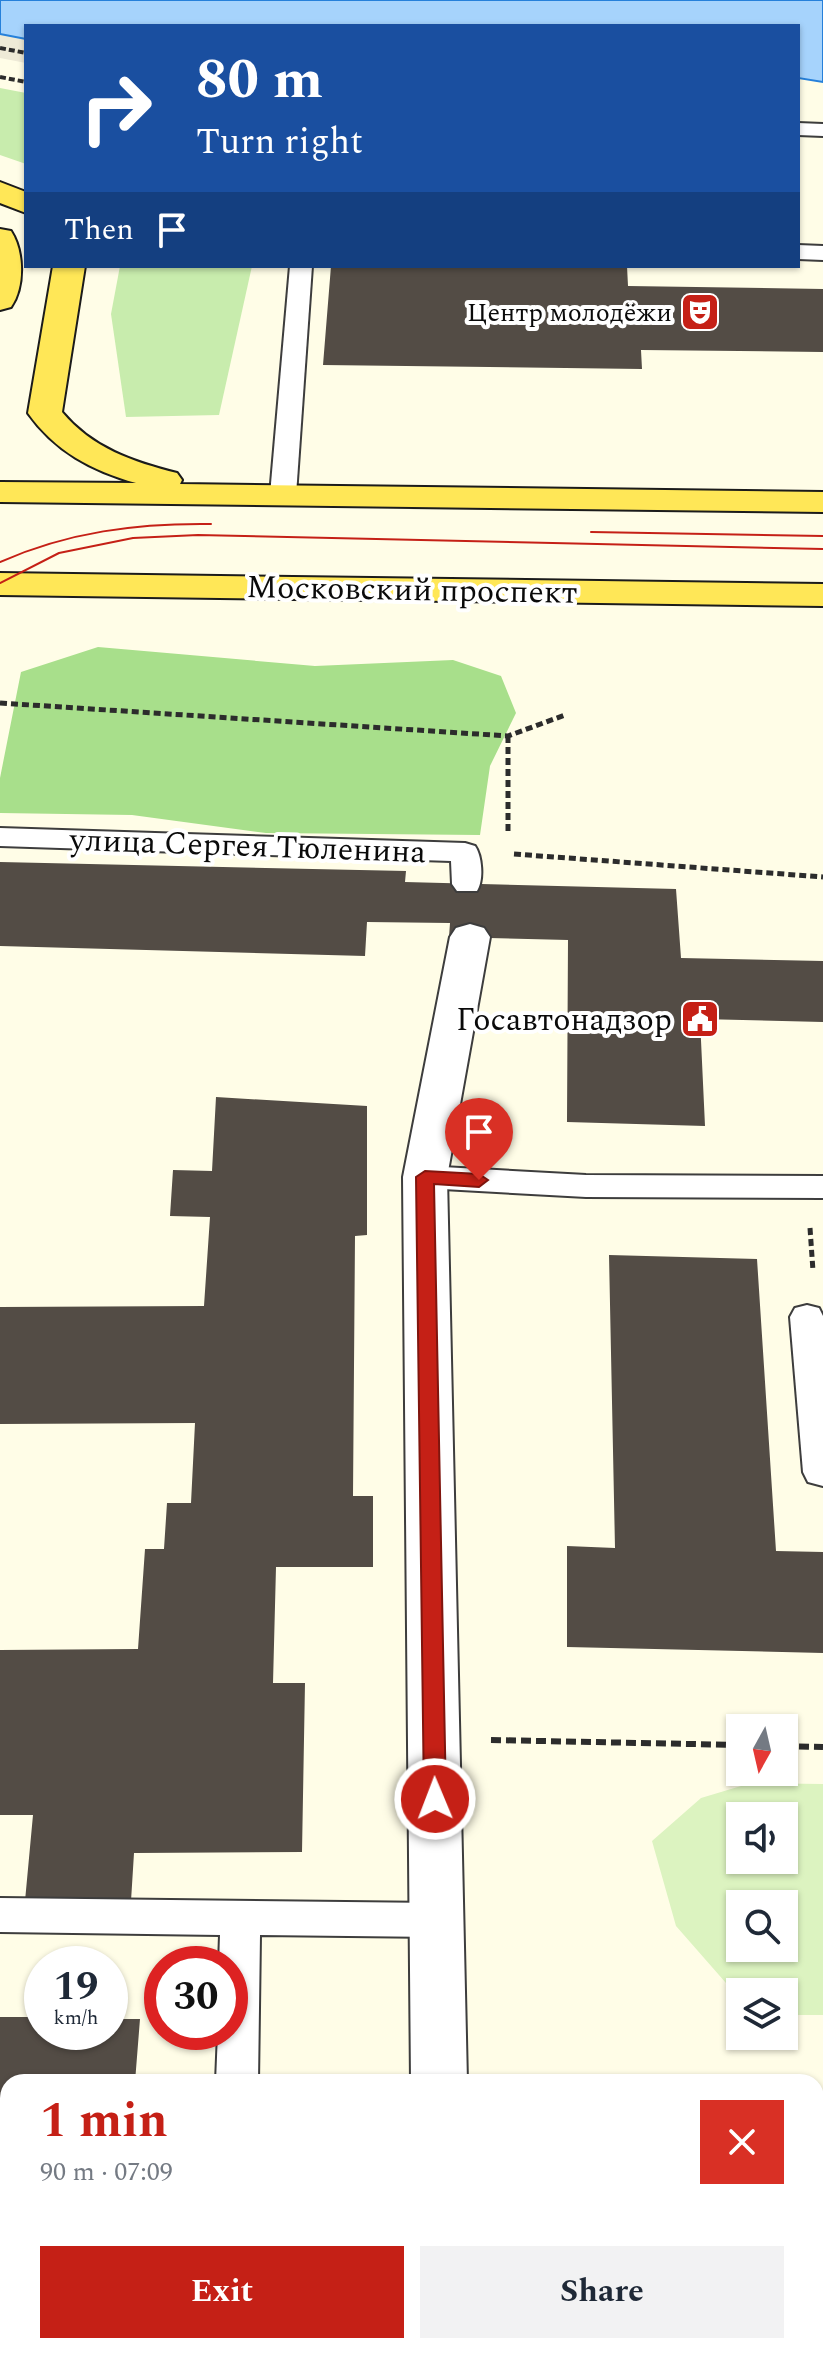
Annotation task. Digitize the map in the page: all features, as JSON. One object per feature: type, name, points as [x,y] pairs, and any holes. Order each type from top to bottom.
[{"type":"main road","points":[[0,191],[24,203]]},
{"type":"main road","points":[[0,238],[6,261],[1,296]]},
{"type":"main road","points":[[67,282],[45,413],[63,437],[117,467],[230,495]]},
{"type":"main road","points":[[0,492],[823,502]]},
{"type":"main road","name":"Московский проспект","points":[[0,584],[823,595]]},
{"type":"main road","points":[[0,616],[100,585]]},
{"type":"street","points":[[439,2074],[425,1177],[470,937]]},
{"type":"lane","points":[[800,129],[823,130]]},
{"type":"lane","points":[[800,252],[823,253]]},
{"type":"lane","points":[[283,495],[301,268]]},
{"type":"lane","name":"улица Сергея Тюленина","points":[[0,837],[465,852],[467,884]]},
{"type":"lane","points":[[425,1177],[586,1186],[823,1187]]},
{"type":"lane","points":[[807,1317],[820,1472],[823,1472]]},
{"type":"lane","points":[[0,1915],[437,1920]]},
{"type":"lane","points":[[237,2074],[240,1918]]},
{"type":"path","points":[[0,48],[24,53]]},
{"type":"path","points":[[0,77],[24,82]]},
{"type":"path","points":[[0,703],[508,736],[565,715]]},
{"type":"path","points":[[508,736],[506,784],[509,854]]},
{"type":"path","points":[[465,852],[823,877]]},
{"type":"path","points":[[434,1739],[726,1745]]},
{"type":"path","points":[[798,1746],[823,1747]]},
{"type":"green space","points":[[0,88],[24,93],[24,163],[0,155]]},
{"type":"green space","points":[[120,268],[252,268],[219,415],[126,417],[111,314]]},
{"type":"green space","points":[[98,647],[315,666],[453,660],[501,676],[516,713],[490,766],[480,835],[266,833],[132,815],[0,813],[0,778],[21,672]]},
{"type":"green space","points":[[823,1784],[823,2015],[798,2015],[798,1978],[726,1978],[726,1983],[676,1926],[652,1841],[701,1798],[741,1786]]},
{"type":"shaded area","points":[[0,34],[24,39],[24,63],[0,58]]},
{"type":"water","points":[[0,0],[823,0],[823,82],[800,78],[800,24],[24,24],[24,39],[0,34]]},
{"type":"building","name":"Центр молодёжи","points":[[331,268],[627,268],[628,286],[823,289],[823,352],[641,350],[642,369],[323,365]]},
{"type":"building","points":[[0,862],[406,871],[405,882],[676,889],[681,958],[823,961],[823,1022],[700,1019],[705,1126],[567,1122],[568,940],[449,937],[450,923],[367,922],[365,956],[0,946]]},
{"type":"building","points":[[216,1097],[367,1106],[367,1235],[355,1236],[353,1496],[373,1496],[373,1567],[276,1567],[273,1683],[305,1683],[302,1852],[134,1853],[131,1901],[25,1901],[33,1815],[0,1815],[0,1650],[138,1649],[145,1549],[164,1549],[167,1503],[191,1503],[195,1423],[0,1424],[0,1307],[204,1306],[210,1217],[170,1216],[173,1170],[212,1171]]},
{"type":"building","points":[[609,1255],[757,1259],[776,1551],[823,1552],[823,1653],[567,1647],[567,1546],[615,1548]]},
{"type":"building","points":[[0,2017],[24,2017],[24,2050],[128,2050],[128,2019],[140,2019],[136,2074],[0,2074]]},
{"type":"tram line","points":[[0,562],[51,543],[103,531],[156,525],[211,524]]},
{"type":"tram line","points":[[591,532],[823,536]]},
{"type":"tram line","points":[[0,583],[59,553],[133,538],[198,535],[823,549]]},
{"type":"place","name":"Центр молодёжи","points":[[700,312]]},
{"type":"place","name":"Госавтонадзор","points":[[700,1019]]},
{"type":"route","points":[[435,1799],[425,1177],[479,1180]]}]
